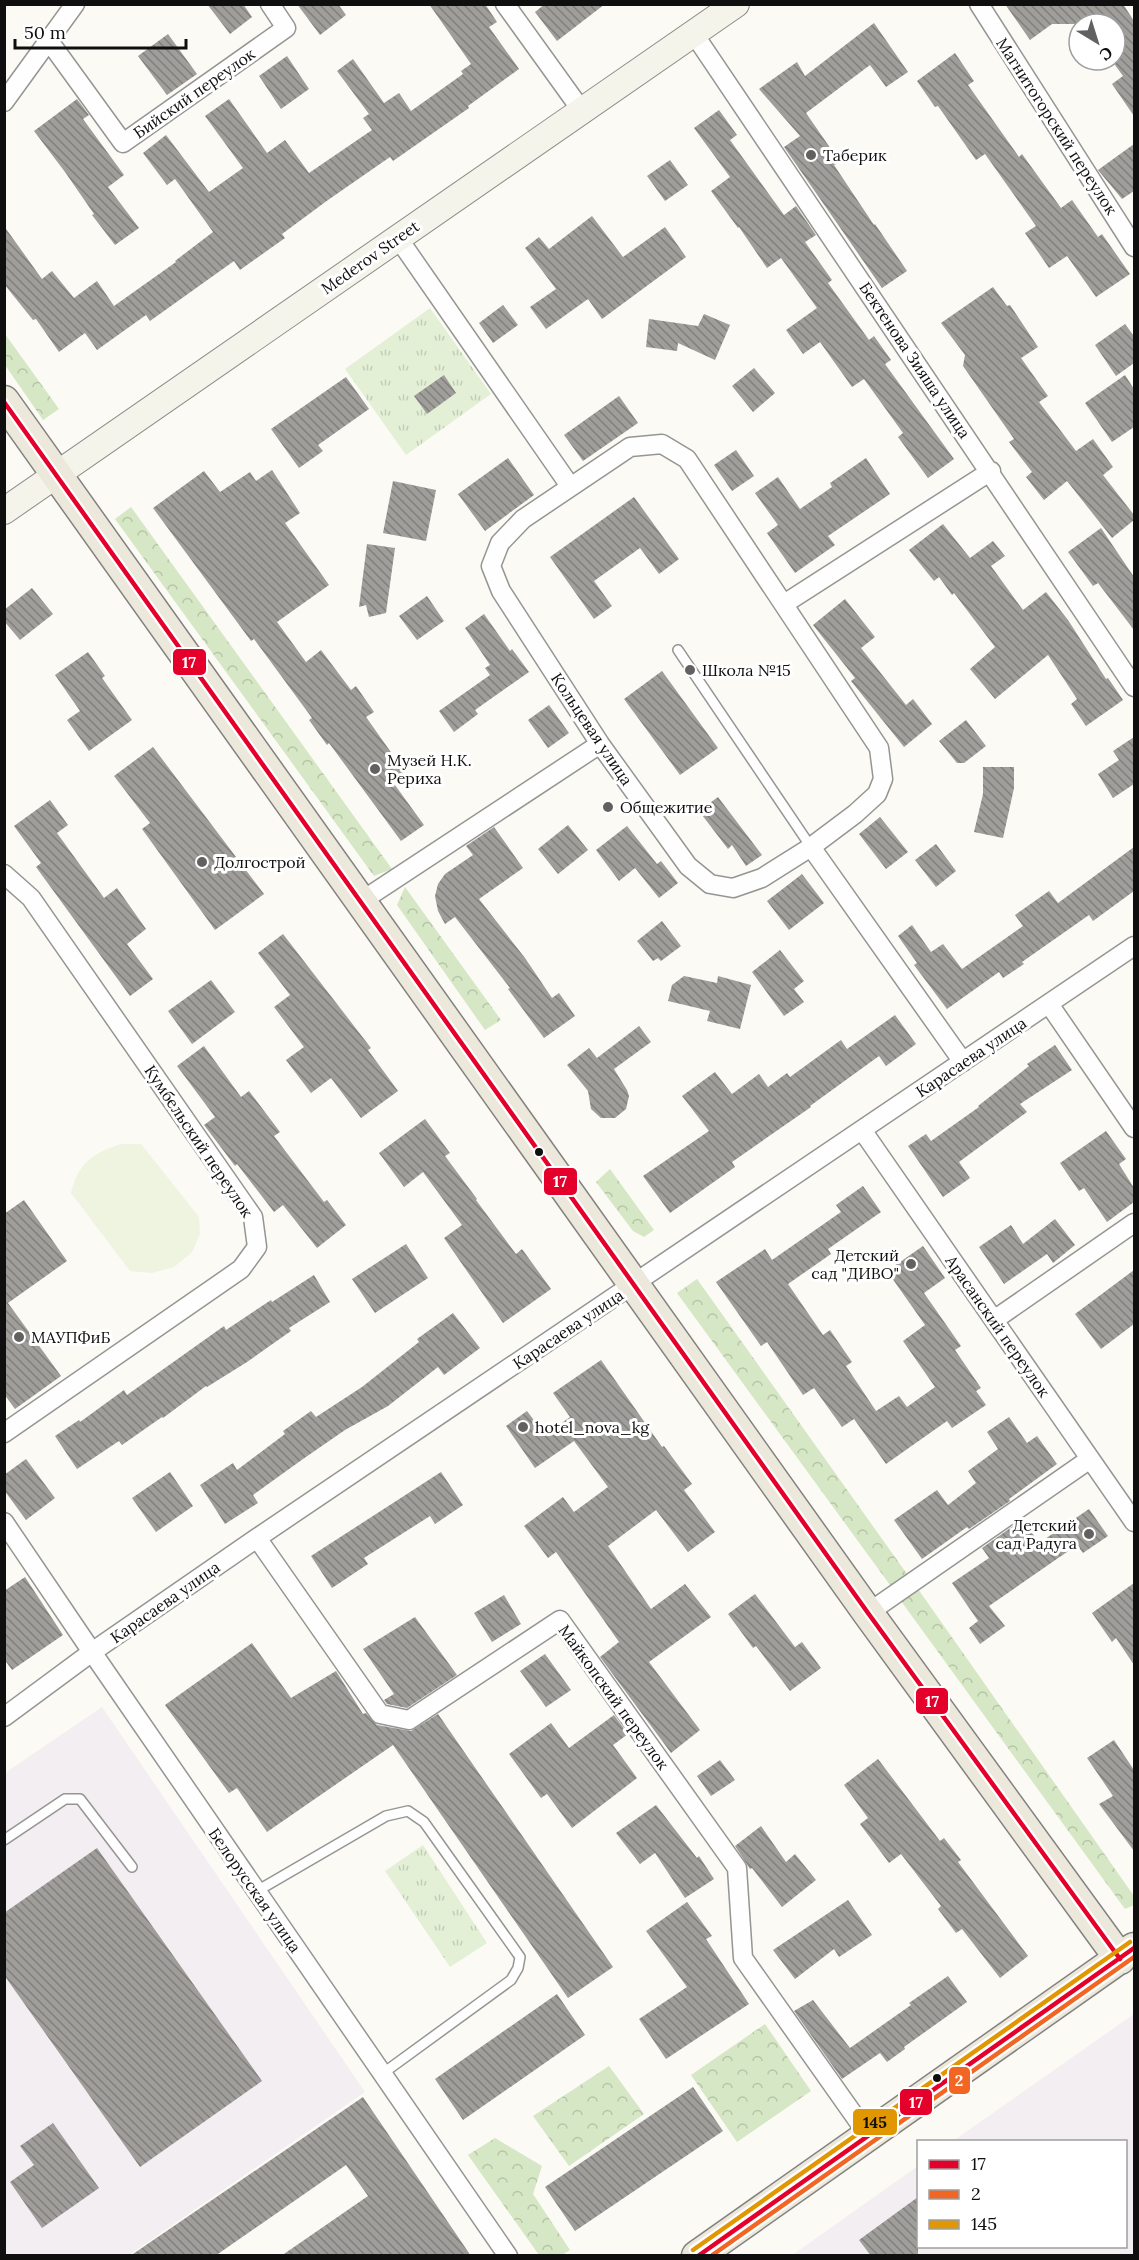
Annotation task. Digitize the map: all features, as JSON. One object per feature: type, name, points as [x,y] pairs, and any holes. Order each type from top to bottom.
[{"type":"main road","name":"Mederov Street","points":[[4,511],[736,4]]},
{"type":"main road","points":[[4,400],[360,902],[636,1284],[868,1613],[1127,1953],[697,2256]]},
{"type":"street","points":[[4,102],[75,4]]},
{"type":"street","name":"Бийский переулок","points":[[49,41],[123,143],[286,28],[270,4]]},
{"type":"street","points":[[505,4],[582,111]]},
{"type":"street","name":"Магнитогорский переулок","points":[[979,4],[1134,247]]},
{"type":"street","name":"Бектенова Зияша улица","points":[[694,33],[991,471],[1134,687]]},
{"type":"street","points":[[398,238],[570,486]]},
{"type":"street","name":"Кольцевая улица","points":[[662,444],[687,459],[879,748],[883,778],[877,794],[855,814],[811,847],[762,878],[733,888],[710,884],[688,866],[600,744],[501,591],[491,566],[500,543],[523,519],[570,486],[630,447],[662,444]]},
{"type":"street","points":[[784,604],[991,471]]},
{"type":"street","points":[[360,902],[600,744]]},
{"type":"street","points":[[811,847],[963,1062]]},
{"type":"street","name":"Кумбельский переулок","points":[[4,874],[31,898],[253,1216],[257,1247],[241,1269],[4,1433]]},
{"type":"street","name":"Карасаева улица","points":[[4,1717],[92,1652],[257,1538],[1134,946]]},
{"type":"street","points":[[1049,1004],[1134,1128]]},
{"type":"street","name":"Арасанский переулок","points":[[862,1131],[1134,1522]]},
{"type":"street","points":[[994,1320],[1134,1223]]},
{"type":"street","points":[[868,1613],[1090,1459]]},
{"type":"street","name":"Белорусская улица","points":[[4,1522],[508,2256]]},
{"type":"street","name":"Майкопский переулок","points":[[257,1538],[380,1714],[409,1720],[560,1620],[737,1868],[743,1958],[868,2135]]},
{"type":"lane","points":[[678,650],[811,847]]},
{"type":"lane","points":[[4,1840],[65,1799],[80,1799],[132,1867]]},
{"type":"lane","points":[[257,1891],[386,1816],[408,1811],[424,1822],[520,1957],[518,1968],[511,1980],[382,2074]]},
{"type":"shaded area","points":[[102,1707],[365,2092],[129,2255],[5,2256],[5,1773]]},
{"type":"shaded area","points":[[1134,2014],[1134,2255],[791,2256],[917,2167],[917,2248],[1127,2248],[1127,2140],[954,2140]]},
{"type":"green space","points":[[430,308],[491,394],[406,455],[345,369]]},
{"type":"green space","points":[[5,334],[59,409],[43,420],[5,365]]},
{"type":"green space","points":[[131,507],[392,869],[374,876],[115,519]]},
{"type":"green space","points":[[405,887],[501,1020],[485,1030],[397,905]]},
{"type":"green space","points":[[121,1144],[141,1144],[199,1217],[200,1234],[192,1252],[174,1267],[152,1273],[130,1271],[71,1193],[78,1174],[88,1161],[102,1151]]},
{"type":"green space","points":[[610,1169],[654,1230],[644,1237],[633,1231],[596,1182]]},
{"type":"green space","points":[[697,1279],[907,1574],[890,1585],[677,1293]]},
{"type":"green space","points":[[918,1589],[1134,1896],[1134,1905],[1125,1909],[901,1601]]},
{"type":"green space","points":[[423,1845],[487,1943],[450,1967],[385,1871]]},
{"type":"green space","points":[[765,2024],[811,2091],[737,2142],[691,2075]]},
{"type":"green space","points":[[609,2066],[644,2114],[569,2166],[533,2116]]},
{"type":"green space","points":[[495,2138],[542,2166],[533,2194],[570,2250],[562,2255],[539,2255],[468,2155]]},
{"type":"building","points":[[207,4],[243,4],[252,17],[230,34]]},
{"type":"building","points":[[297,4],[338,4],[346,15],[320,35]]},
{"type":"building","points":[[429,4],[485,4],[497,22],[489,27],[519,69],[468,106],[469,108],[393,161],[390,157],[328,200],[282,234],[285,238],[240,270],[234,261],[150,321],[146,315],[97,350],[85,333],[59,352],[36,319],[33,320],[4,284],[4,226],[42,279],[52,271],[74,298],[97,281],[114,306],[176,262],[213,232],[175,179],[167,185],[143,153],[166,135],[209,192],[243,168],[205,116],[229,99],[267,153],[285,140],[309,173],[372,130],[363,118],[369,114],[337,71],[353,59],[384,103],[399,93],[411,111],[463,74],[461,71],[471,64]]},
{"type":"building","points":[[545,4],[605,4],[557,41],[535,12]]},
{"type":"building","points":[[1005,4],[1123,4],[1134,21],[1134,116],[1112,84],[1123,76],[1120,72],[1127,72],[1127,12],[1067,12],[1067,24],[1052,24],[1030,40]]},
{"type":"building","points":[[874,23],[908,72],[886,87],[870,65],[806,113],[840,162],[834,165],[907,271],[882,288],[784,147],[800,136],[759,89],[797,62],[805,76]]},
{"type":"building","points":[[168,34],[197,74],[167,95],[138,56]]},
{"type":"building","points":[[955,53],[974,81],[968,85],[1019,157],[1022,154],[1061,208],[1072,200],[1098,237],[1102,234],[1130,274],[1096,297],[1067,256],[1049,268],[1025,233],[1036,226],[985,154],[976,160],[938,106],[935,107],[917,81]]},
{"type":"building","points":[[287,56],[309,89],[281,109],[259,76]]},
{"type":"building","points":[[77,99],[89,115],[83,119],[124,175],[108,187],[139,228],[115,245],[34,131]]},
{"type":"building","points":[[719,110],[737,135],[730,140],[784,215],[796,206],[816,235],[805,242],[832,280],[828,283],[869,340],[874,336],[891,360],[885,364],[954,459],[928,478],[898,437],[903,433],[864,379],[852,387],[820,342],[803,354],[786,330],[817,308],[781,258],[767,268],[711,191],[730,177],[694,128]]},
{"type":"building","points":[[1134,144],[1134,191],[1122,199],[1098,170]]},
{"type":"building","points":[[670,160],[688,185],[665,201],[647,176]]},
{"type":"building","points":[[592,216],[623,257],[665,227],[686,257],[602,319],[588,299],[546,329],[530,307],[556,289],[525,248],[539,237],[549,249]]},
{"type":"building","points":[[993,287],[1007,306],[1010,305],[1038,347],[1021,358],[1048,396],[1039,402],[1076,451],[1093,439],[1113,467],[1103,475],[1134,515],[1134,520],[1112,538],[1067,481],[1044,500],[1026,477],[1032,472],[1009,442],[1014,439],[963,366],[965,355],[941,323]]},
{"type":"building","points":[[503,305],[518,325],[493,343],[479,323]]},
{"type":"building","points":[[704,314],[730,325],[715,360],[678,343],[677,351],[646,347],[649,319],[698,326]]},
{"type":"building","points":[[1125,324],[1134,336],[1134,363],[1116,376],[1095,345]]},
{"type":"building","points":[[754,368],[775,393],[753,412],[732,386]]},
{"type":"building","points":[[444,375],[456,393],[427,414],[414,396]]},
{"type":"building","points":[[1125,375],[1134,389],[1134,427],[1112,442],[1085,403]]},
{"type":"building","points":[[346,377],[369,409],[318,445],[323,451],[299,468],[271,429]]},
{"type":"building","points":[[619,396],[638,423],[583,461],[564,435]]},
{"type":"building","points":[[736,450],[754,476],[732,491],[714,465]]},
{"type":"building","points":[[508,458],[534,495],[485,531],[458,494]]},
{"type":"building","points":[[866,458],[890,494],[828,536],[835,545],[795,573],[767,533],[778,525],[755,493],[778,477],[800,509],[832,487],[830,483]]},
{"type":"building","points":[[272,470],[300,513],[285,523],[329,585],[277,622],[306,662],[321,650],[351,690],[356,686],[374,712],[366,717],[405,772],[392,781],[424,825],[401,841],[329,743],[327,745],[309,720],[312,718],[254,639],[251,641],[153,508],[204,471],[220,492],[250,472],[256,481]]},
{"type":"building","points":[[393,481],[436,490],[426,541],[383,533]]},
{"type":"building","points":[[634,497],[679,559],[659,574],[640,548],[594,581],[612,606],[594,619],[550,557]]},
{"type":"building","points":[[943,524],[970,558],[993,541],[1005,556],[991,566],[1023,610],[1046,592],[1123,700],[1086,726],[1071,704],[1077,699],[1048,655],[995,699],[970,669],[995,647],[954,593],[952,595],[939,577],[934,581],[909,550]]},
{"type":"building","points":[[1101,528],[1134,577],[1134,630],[1098,583],[1093,586],[1068,552]]},
{"type":"building","points":[[367,544],[395,548],[386,613],[369,617],[366,605],[359,607]]},
{"type":"building","points":[[32,588],[53,614],[20,640],[4,621],[4,610]]},
{"type":"building","points":[[427,596],[444,621],[417,640],[399,616]]},
{"type":"building","points":[[845,599],[875,637],[861,648],[906,705],[913,699],[932,724],[904,747],[851,681],[855,678],[813,625]]},
{"type":"building","points":[[484,614],[510,651],[512,649],[529,672],[475,710],[478,714],[454,732],[439,711],[490,675],[485,668],[490,665],[465,628]]},
{"type":"building","points":[[88,652],[105,676],[102,678],[132,720],[89,751],[67,720],[80,711],[55,675]]},
{"type":"building","points":[[662,671],[718,748],[680,775],[624,699]]},
{"type":"building","points":[[549,705],[569,733],[548,748],[528,720]]},
{"type":"building","points":[[966,720],[986,746],[964,763],[957,763],[939,741]]},
{"type":"building","points":[[1134,737],[1134,784],[1113,798],[1098,774],[1119,760],[1113,751]]},
{"type":"building","name":"Долгострой","points":[[153,747],[264,894],[215,930],[142,829],[150,823],[114,776]]},
{"type":"building","points":[[983,767],[1014,767],[1014,788],[1003,838],[974,832],[983,794]]},
{"type":"building","points":[[718,797],[762,855],[746,866],[732,845],[728,849],[699,811]]},
{"type":"building","points":[[50,800],[68,825],[57,833],[104,898],[117,888],[146,929],[127,944],[153,979],[130,996],[36,867],[41,863],[14,826]]},
{"type":"building","points":[[880,817],[908,852],[886,869],[859,834]]},
{"type":"building","points":[[568,825],[588,850],[558,874],[538,849]]},
{"type":"building","points":[[627,826],[657,864],[661,861],[678,883],[659,898],[635,868],[619,881],[596,850]]},
{"type":"building","points":[[494,827],[523,868],[479,899],[525,958],[552,998],[559,993],[575,1016],[544,1038],[508,989],[510,988],[455,917],[445,924],[438,911],[435,896],[438,884],[445,874],[473,855],[466,846]]},
{"type":"building","points":[[936,844],[956,871],[936,887],[915,860]]},
{"type":"building","points":[[1134,847],[1134,891],[1093,921],[1089,915],[1003,978],[999,972],[947,1009],[914,965],[917,963],[898,936],[912,925],[931,952],[943,944],[962,969],[1023,926],[1015,915],[1049,891],[1058,903]]},
{"type":"building","points":[[802,874],[824,903],[789,930],[767,901]]},
{"type":"building","points":[[662,921],[681,946],[661,961],[658,958],[653,961],[637,941]]},
{"type":"building","points":[[283,934],[371,1048],[368,1050],[398,1091],[361,1118],[331,1078],[311,1093],[286,1060],[304,1047],[274,1007],[290,995],[258,953]]},
{"type":"building","points":[[780,950],[804,981],[794,989],[804,1002],[784,1016],[752,972]]},
{"type":"building","points":[[684,976],[717,983],[718,976],[751,985],[740,1029],[707,1021],[710,1011],[668,1001],[672,985]]},
{"type":"building","points":[[211,980],[235,1012],[192,1044],[168,1011]]},
{"type":"building","points":[[895,1015],[916,1044],[886,1066],[879,1056],[732,1162],[735,1167],[670,1213],[643,1176],[709,1131],[682,1096],[715,1072],[732,1094],[759,1074],[768,1087],[787,1073],[790,1077],[841,1040],[847,1049]]},
{"type":"building","points":[[639,1026],[651,1042],[614,1069],[629,1096],[626,1109],[615,1118],[601,1118],[591,1109],[588,1091],[567,1065],[589,1048],[597,1058]]},
{"type":"building","points":[[1055,1045],[1072,1070],[1020,1104],[1027,1112],[959,1162],[970,1178],[943,1197],[908,1146],[926,1134],[931,1141],[979,1107],[1029,1066],[1027,1064]]},
{"type":"building","points":[[204,1046],[241,1097],[249,1091],[280,1132],[274,1136],[324,1202],[327,1200],[346,1225],[317,1248],[283,1205],[274,1212],[204,1125],[215,1117],[177,1066]]},
{"type":"building","points":[[425,1119],[450,1153],[445,1156],[516,1254],[522,1249],[551,1289],[503,1323],[444,1238],[462,1225],[423,1172],[404,1187],[379,1153]]},
{"type":"building","points":[[1106,1131],[1126,1159],[1119,1164],[1134,1188],[1134,1202],[1107,1222],[1084,1188],[1079,1191],[1060,1163]]},
{"type":"building","points":[[863,1186],[881,1212],[828,1249],[831,1254],[788,1284],[823,1335],[830,1330],[852,1362],[846,1366],[876,1411],[899,1396],[907,1407],[935,1387],[903,1341],[925,1325],[887,1271],[923,1246],[945,1278],[924,1293],[961,1346],[955,1350],[981,1388],[976,1391],[986,1405],[952,1428],[947,1421],[886,1464],[854,1419],[842,1427],[814,1388],[803,1395],[767,1342],[761,1346],[716,1282],[765,1249],[772,1260],[841,1212],[836,1205]]},
{"type":"building","points":[[24,1200],[67,1261],[8,1303],[61,1376],[15,1409],[4,1394],[4,1214]]},
{"type":"building","points":[[1055,1219],[1075,1245],[1053,1263],[1047,1254],[1004,1284],[979,1247],[1011,1225],[1023,1244]]},
{"type":"building","points":[[406,1244],[428,1278],[375,1313],[352,1279]]},
{"type":"building","points":[[1134,1270],[1134,1324],[1101,1349],[1075,1314]]},
{"type":"building","points":[[314,1275],[330,1302],[289,1328],[291,1331],[247,1362],[206,1386],[163,1418],[122,1445],[119,1441],[77,1469],[55,1436],[79,1420],[80,1422],[124,1390],[127,1395],[224,1326],[226,1330]]},
{"type":"building","points":[[453,1313],[480,1348],[444,1375],[438,1367],[388,1406],[345,1430],[253,1495],[258,1503],[225,1524],[200,1485],[233,1463],[237,1470],[285,1434],[283,1431],[311,1411],[316,1417],[362,1387],[419,1342],[417,1339]]},
{"type":"building","points":[[601,1360],[662,1447],[664,1446],[692,1484],[684,1490],[715,1532],[688,1552],[656,1510],[608,1546],[651,1609],[685,1584],[711,1617],[649,1662],[700,1730],[671,1753],[600,1657],[619,1642],[556,1552],[548,1558],[524,1526],[563,1497],[574,1512],[608,1487],[574,1441],[535,1468],[506,1426],[527,1411],[545,1435],[570,1417],[553,1393]]},
{"type":"building","points":[[1009,1417],[1027,1443],[1037,1436],[1057,1464],[1009,1499],[1010,1501],[969,1529],[967,1527],[922,1559],[894,1520],[937,1490],[948,1505],[976,1483],[968,1471],[998,1449],[987,1432]]},
{"type":"building","points":[[26,1459],[55,1498],[26,1520],[4,1490],[4,1475]]},
{"type":"building","points":[[170,1472],[193,1506],[156,1532],[132,1498]]},
{"type":"building","points":[[441,1472],[463,1505],[435,1524],[430,1516],[364,1558],[368,1564],[332,1588],[311,1556]]},
{"type":"building","points":[[1089,1509],[1108,1536],[1083,1553],[1077,1545],[989,1606],[1005,1626],[980,1644],[969,1628],[978,1621],[952,1583],[989,1558],[982,1548],[1023,1519],[1039,1543]]},
{"type":"building","points":[[25,1577],[63,1635],[12,1670],[4,1659],[4,1591]]},
{"type":"building","points":[[1134,1583],[1134,1665],[1116,1638],[1112,1642],[1092,1613]]},
{"type":"building","points":[[755,1594],[795,1647],[802,1642],[821,1668],[790,1691],[756,1646],[753,1648],[728,1614]]},
{"type":"building","points":[[504,1595],[521,1624],[492,1642],[474,1613]]},
{"type":"building","points":[[415,1617],[457,1675],[407,1708],[387,1704],[384,1700],[394,1694],[363,1649]]},
{"type":"building","points":[[252,1643],[291,1698],[336,1671],[363,1714],[366,1713],[377,1725],[411,1731],[438,1714],[613,1967],[568,1998],[393,1745],[267,1832],[237,1788],[229,1793],[165,1705]]},
{"type":"building","points":[[545,1654],[571,1690],[546,1707],[520,1671]]},
{"type":"building","points":[[614,1715],[628,1734],[613,1745],[637,1778],[572,1828],[547,1794],[541,1798],[509,1754],[551,1723],[569,1748]]},
{"type":"building","points":[[1114,1740],[1134,1770],[1134,1851],[1099,1804],[1113,1796],[1087,1758]]},
{"type":"building","points":[[878,1759],[940,1841],[944,1838],[961,1860],[958,1862],[1028,1956],[1000,1978],[962,1929],[956,1933],[938,1909],[941,1906],[901,1854],[889,1863],[860,1824],[868,1818],[844,1785]]},
{"type":"building","points":[[720,1760],[735,1780],[711,1796],[697,1776]]},
{"type":"building","points":[[656,1805],[697,1858],[699,1856],[714,1879],[685,1898],[655,1853],[640,1864],[616,1833]]},
{"type":"building","points":[[761,1826],[786,1862],[795,1854],[816,1880],[782,1907],[752,1868],[750,1869],[735,1846]]},
{"type":"building","points":[[97,1848],[262,2081],[140,2167],[4,1975],[4,1913]]},
{"type":"building","points":[[848,1900],[872,1935],[839,1957],[834,1949],[795,1979],[773,1950]]},
{"type":"building","points":[[687,1902],[712,1936],[706,1939],[749,2004],[666,2059],[639,2019],[687,1987],[646,1931]]},
{"type":"building","points":[[948,1976],[967,2002],[887,2062],[880,2053],[842,2079],[794,2011],[813,2000],[850,2048]]},
{"type":"building","points":[[557,1994],[585,2035],[463,2120],[435,2079]]},
{"type":"building","points":[[693,2087],[723,2131],[575,2231],[545,2187]]},
{"type":"building","points":[[363,2097],[471,2256],[281,2256],[368,2196],[346,2165],[215,2256],[130,2256]]},
{"type":"building","points":[[53,2123],[99,2188],[42,2228],[10,2182],[34,2165],[20,2146]]},
{"type":"building","points":[[917,2198],[918,2256],[871,2256],[859,2240]]},
{"type":"transit line","name":"17","points":[[4,402],[868,1613],[1120,1959]]},
{"type":"transit line","name":"145","points":[[693,2250],[1130,1942]]},
{"type":"transit line","name":"17","points":[[698,2256],[1134,1948]]},
{"type":"transit line","name":"2","points":[[711,2256],[1134,1957]]},
{"type":"place","name":"Таберик","points":[[811,155]]},
{"type":"place","name":"Школа №15","points":[[690,670]]},
{"type":"place","name":"Музей Н.К. Рериха","points":[[375,769]]},
{"type":"place","name":"Общежитие","points":[[608,807]]},
{"type":"place","name":"Долгострой","points":[[202,862]]},
{"type":"place","name":"Детский сад \"ДИВО\"","points":[[911,1264]]},
{"type":"place","name":"МАУПФиБ","points":[[19,1337]]},
{"type":"place","name":"hotel_nova_kg","points":[[523,1427]]},
{"type":"place","name":"Детский сад Радуга","points":[[1089,1534]]}]
